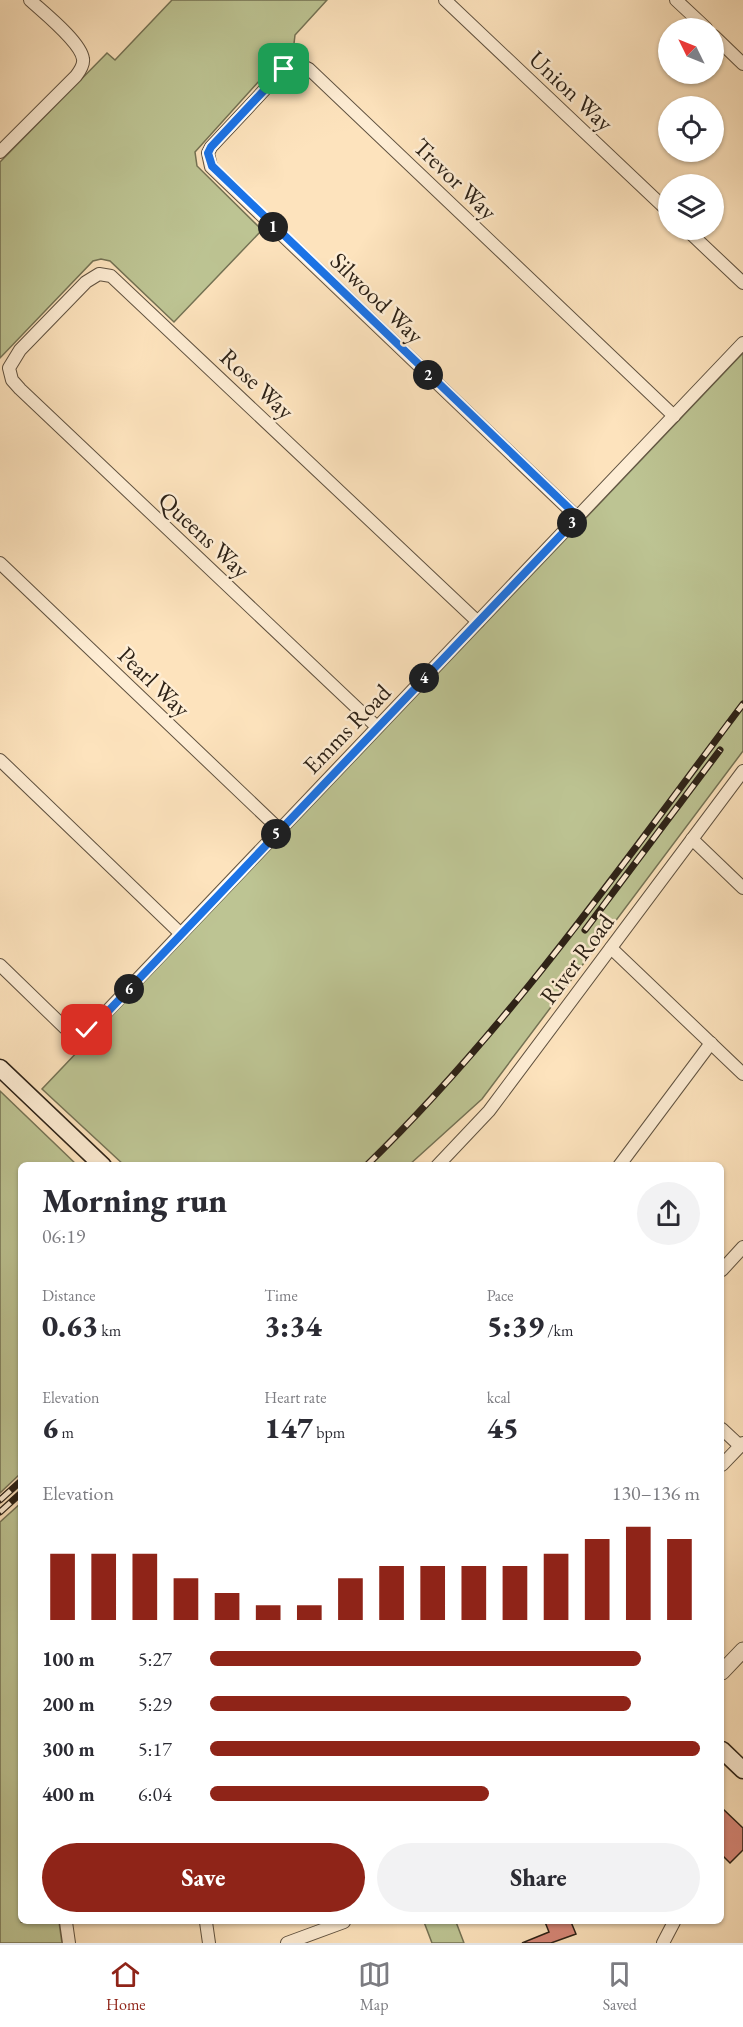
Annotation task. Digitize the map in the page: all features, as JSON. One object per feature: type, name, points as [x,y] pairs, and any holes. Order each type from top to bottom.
[{"type":"main road","points":[[0,1068],[99,1162]]},
{"type":"main road","points":[[724,1752],[743,1770]]},
{"type":"street","points":[[0,152],[76,76],[82,65],[83,59],[76,44],[30,0]]},
{"type":"street","name":"Union Way","points":[[445,0],[658,202]]},
{"type":"street","points":[[676,0],[695,18]]},
{"type":"street","points":[[724,46],[743,64]]},
{"type":"street","name":"Trevor Way","points":[[208,153],[211,147],[284,69],[302,65],[309,69],[674,416]]},
{"type":"street","name":"Silwood Way","points":[[208,153],[216,174],[578,517]]},
{"type":"street","points":[[698,240],[743,283]]},
{"type":"street","name":"Rose Way","points":[[9,368],[20,350],[86,282],[99,274],[111,276],[478,622]]},
{"type":"street","name":"Emms Road","points":[[0,965],[61,1025],[75,1031],[87,1030],[97,1023],[743,343]]},
{"type":"street","name":"Queens Way","points":[[9,368],[12,380],[20,389],[377,728]]},
{"type":"street","name":"Pearl Way","points":[[0,563],[280,830]]},
{"type":"street","points":[[0,760],[181,934]]},
{"type":"street","name":"River Road","points":[[441,1162],[489,1111],[743,771]]},
{"type":"street","points":[[692,839],[743,888]]},
{"type":"street","points":[[611,948],[743,1074]]},
{"type":"street","points":[[622,1162],[711,1043]]},
{"type":"street","points":[[724,1268],[743,1247]]},
{"type":"street","points":[[724,1431],[741,1445],[724,1463]]},
{"type":"street","points":[[724,1670],[743,1650]]},
{"type":"street","points":[[66,1924],[69,1943]]},
{"type":"street","points":[[206,1924],[209,1943]]},
{"type":"street","points":[[287,1943],[339,1924]]},
{"type":"street","points":[[663,1943],[673,1924]]},
{"type":"green space","points":[[172,0],[327,0],[295,35],[293,52],[278,60],[195,152],[197,166],[262,230],[174,322],[110,261],[101,259],[93,261],[0,358],[0,162],[107,53],[115,60]]},
{"type":"green space","points":[[743,353],[743,751],[482,1099],[412,1162],[121,1162],[42,1089]]},
{"type":"green space","points":[[0,1091],[74,1162],[18,1162],[18,1476],[0,1493]]},
{"type":"green space","points":[[18,1506],[18,1924],[59,1924],[62,1943],[0,1943],[0,1522]]},
{"type":"green space","points":[[425,1924],[457,1924],[464,1943],[432,1943]]},
{"type":"building","points":[[724,1810],[743,1828],[743,1850],[730,1863],[724,1857]]},
{"type":"building","points":[[546,1924],[572,1924],[576,1934],[551,1943],[522,1943],[549,1932]]},
{"type":"railway","points":[[370,1162],[469,1057],[517,1000],[564,942],[743,704]]},
{"type":"railway","points":[[585,930],[720,750]]},
{"type":"railway","points":[[0,1500],[18,1484]]},
{"type":"railway","points":[[0,1512],[18,1496]]},
{"type":"route","points":[[87,1030],[97,1023],[578,517],[216,174],[209,160],[208,153],[211,147],[284,69]]}]
